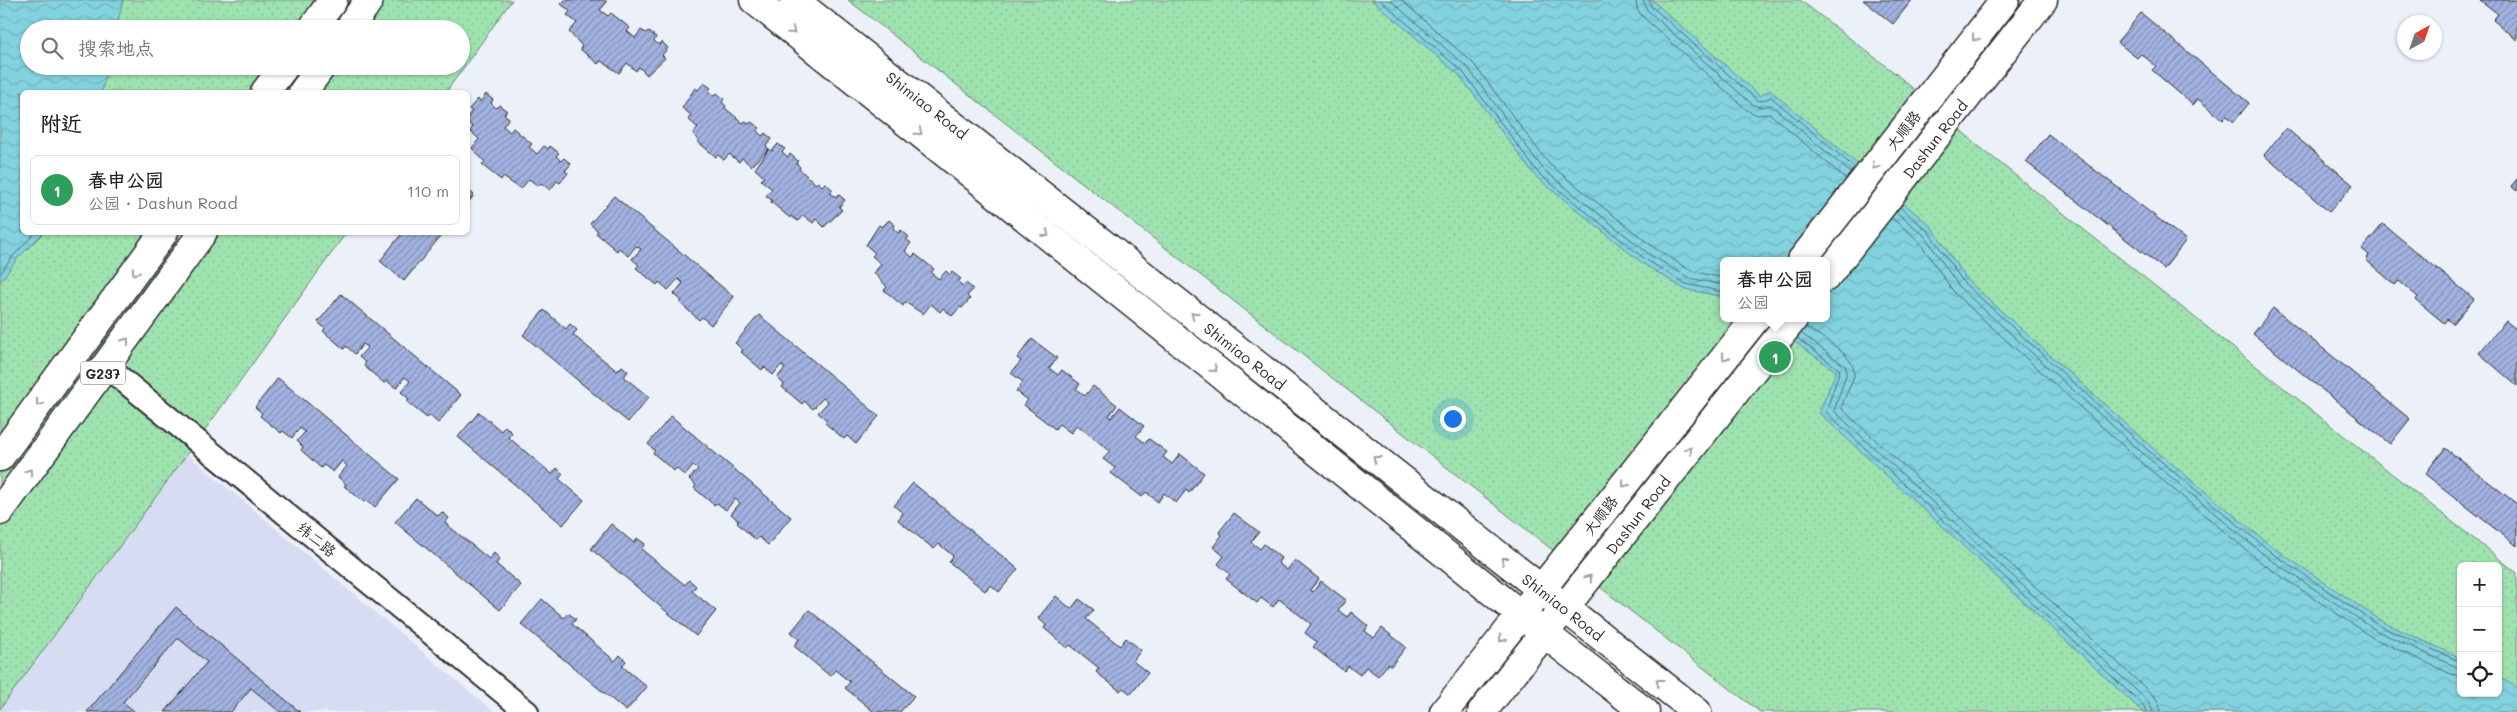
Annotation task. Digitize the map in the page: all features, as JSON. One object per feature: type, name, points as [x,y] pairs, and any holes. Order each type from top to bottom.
[{"type":"main road","points":[[319,20],[333,0]]},
{"type":"main road","points":[[356,20],[370,0]]},
{"type":"main road","name":"Shimiao Road","points":[[754,0],[1645,712]]},
{"type":"main road","name":"Shimiao Road","points":[[794,0],[1697,712]]},
{"type":"main road","name":"大顺路","points":[[1804,257],[2005,0]]},
{"type":"main road","name":"Dashun Road","points":[[1830,272],[2043,0]]},
{"type":"main road","points":[[267,90],[278,75]]},
{"type":"main road","points":[[304,90],[315,75]]},
{"type":"main road","name":"G237","points":[[0,457],[162,235]]},
{"type":"main road","name":"G237","points":[[0,511],[107,367],[201,235]]},
{"type":"main road","name":"大顺路","points":[[1444,712],[1753,322]]},
{"type":"main road","name":"Dashun Road","points":[[1482,712],[1791,322]]},
{"type":"street","name":"纬二路","points":[[107,367],[527,712]]},
{"type":"shaded area","points":[[168,438],[494,712],[0,712],[0,670]]},
{"type":"green space","points":[[0,0],[512,0],[470,59],[470,20],[20,20],[20,75],[458,75],[447,90],[20,90],[20,235],[345,235],[210,423],[0,709]]},
{"type":"green space","points":[[848,0],[1800,0],[1895,73],[1981,148],[2517,573],[2517,712],[1760,712]]},
{"type":"water","points":[[0,0],[123,0],[118,20],[20,20],[20,75],[105,75],[102,90],[20,90],[20,235],[41,235],[18,258],[0,282]]},
{"type":"water","points":[[1372,0],[1652,0],[1760,96],[1770,90],[1932,227],[1967,280],[2154,449],[2275,549],[2383,622],[2457,656],[2457,697],[2502,697],[2502,679],[2517,688],[2517,712],[2143,712],[1819,413],[1836,371],[1766,322],[1830,322],[1830,257],[1720,257],[1720,296],[1684,289],[1642,263],[1536,177],[1459,75]]},
{"type":"building","points":[[565,0],[604,0],[607,2],[600,10],[608,16],[611,13],[630,28],[627,31],[635,38],[641,30],[646,33],[648,31],[656,37],[654,41],[659,45],[662,42],[668,48],[662,55],[665,58],[647,75],[639,67],[636,71],[627,63],[619,73],[601,61],[598,64],[580,49],[582,46],[569,32],[577,23],[567,15],[570,11],[561,4]]},
{"type":"building","points":[[1863,0],[1912,0],[1893,24]]},
{"type":"building","points":[[2480,0],[2517,0],[2517,40],[2493,20],[2498,14]]},
{"type":"building","points":[[2141,13],[2249,103],[2234,122],[2227,116],[2223,120],[2198,99],[2193,105],[2152,70],[2156,66],[2141,54],[2137,58],[2117,42]]},
{"type":"building","points":[[704,83],[711,88],[708,91],[714,96],[717,93],[724,99],[722,102],[726,106],[725,108],[743,123],[745,121],[749,124],[751,122],[760,128],[757,131],[762,136],[765,133],[772,139],[766,146],[769,149],[751,166],[742,158],[739,162],[729,154],[724,160],[718,155],[716,157],[697,141],[698,139],[693,134],[698,128],[688,119],[691,115],[682,108],[695,88],[698,90]]},
{"type":"building","points":[[486,94],[493,100],[491,103],[496,108],[499,105],[507,111],[504,114],[509,118],[503,126],[510,132],[513,128],[532,144],[529,147],[537,154],[544,146],[548,149],[550,146],[559,153],[556,156],[561,161],[564,158],[571,164],[565,171],[568,173],[560,183],[557,181],[550,190],[541,183],[538,186],[529,179],[521,189],[503,177],[501,180],[482,165],[485,162],[472,148],[479,139],[470,131],[473,127],[470,125],[470,114],[472,111],[470,108],[478,99],[480,102]]},
{"type":"building","points":[[2286,128],[2353,185],[2329,212],[2264,155]]},
{"type":"building","points":[[2048,134],[2186,240],[2164,269],[2026,162]]},
{"type":"building","points":[[778,144],[785,149],[782,152],[788,157],[790,154],[798,161],[796,163],[800,167],[799,169],[816,184],[818,182],[822,186],[825,183],[833,190],[830,193],[836,197],[838,194],[845,200],[839,207],[842,210],[824,227],[816,219],[813,223],[803,215],[798,221],[791,216],[790,218],[766,196],[772,189],[761,180],[764,177],[755,169],[769,149],[772,151]]},
{"type":"building","points":[[2517,179],[2517,191],[2511,186]]},
{"type":"building","points":[[470,192],[474,195],[470,200]]},
{"type":"building","points":[[614,196],[734,297],[711,325],[702,317],[699,320],[680,303],[682,301],[674,294],[683,283],[678,279],[668,290],[659,282],[657,285],[636,268],[639,265],[632,259],[641,249],[636,246],[628,256],[619,248],[617,251],[596,233],[598,231],[590,224]]},
{"type":"building","points":[[889,220],[895,225],[893,228],[898,233],[901,230],[909,237],[906,239],[911,243],[905,251],[912,257],[915,254],[934,269],[931,273],[939,279],[946,271],[950,275],[952,272],[961,279],[958,282],[963,286],[966,283],[973,289],[967,296],[970,299],[952,316],[943,308],[940,312],[931,304],[923,314],[905,302],[903,306],[884,290],[887,287],[874,273],[881,264],[872,256],[875,253],[866,245],[879,225],[882,227]]},
{"type":"building","points":[[2383,224],[2474,299],[2453,324],[2447,319],[2444,323],[2416,300],[2418,297],[2399,281],[2395,285],[2366,260],[2369,255],[2362,249]]},
{"type":"building","points":[[401,235],[442,235],[404,281],[380,261]]},
{"type":"building","points":[[341,294],[461,395],[438,423],[429,415],[427,418],[407,402],[409,399],[401,392],[410,381],[405,377],[396,388],[387,381],[384,383],[364,366],[366,363],[359,357],[368,347],[363,344],[355,354],[346,346],[344,349],[323,331],[325,329],[318,322]]},
{"type":"building","points":[[2273,308],[2410,419],[2390,444],[2253,334]]},
{"type":"building","points":[[544,310],[566,329],[570,324],[577,330],[573,335],[617,371],[622,366],[628,371],[624,377],[649,397],[628,422],[523,335]]},
{"type":"building","points":[[759,315],[879,416],[856,444],[847,436],[844,439],[825,423],[827,420],[818,413],[828,402],[823,398],[813,409],[804,401],[802,404],[782,387],[784,384],[777,378],[785,368],[781,365],[773,375],[764,367],[762,370],[741,352],[743,350],[735,343]]},
{"type":"building","points":[[2506,321],[2517,330],[2517,386],[2479,353]]},
{"type":"building","points":[[1032,339],[1057,358],[1049,368],[1058,375],[1062,370],[1080,384],[1076,389],[1085,396],[1093,386],[1117,405],[1109,416],[1111,418],[1120,407],[1144,426],[1136,436],[1145,443],[1149,439],[1167,452],[1163,457],[1172,464],[1180,454],[1204,473],[1189,493],[1186,490],[1176,503],[1164,493],[1158,502],[1146,492],[1142,497],[1111,473],[1115,468],[1103,459],[1110,451],[1077,425],[1071,433],[1059,424],[1055,429],[1024,405],[1028,400],[1016,391],[1023,382],[1011,373],[1021,361],[1017,358]]},
{"type":"building","points":[[278,378],[399,479],[375,507],[366,500],[364,502],[344,486],[346,484],[338,477],[347,466],[342,461],[333,472],[324,465],[321,468],[301,450],[303,447],[297,441],[305,432],[300,428],[292,438],[283,431],[281,433],[260,416],[262,413],[255,407]]},
{"type":"building","points":[[479,412],[501,431],[505,426],[512,433],[508,437],[552,474],[557,468],[563,474],[559,479],[584,500],[563,525],[458,437]]},
{"type":"building","points":[[671,416],[791,517],[768,545],[759,537],[756,540],[737,523],[739,521],[731,514],[740,503],[735,499],[726,510],[717,503],[714,505],[694,488],[696,485],[689,479],[698,469],[693,466],[685,476],[676,468],[674,471],[653,453],[655,451],[648,444]]},
{"type":"building","points":[[2445,448],[2517,504],[2517,546],[2425,474]]},
{"type":"building","points":[[913,483],[1018,569],[999,592],[991,585],[985,591],[949,562],[953,556],[939,544],[934,549],[898,520],[903,513],[894,506]]},
{"type":"building","points":[[416,498],[438,516],[442,512],[449,518],[445,523],[489,559],[494,553],[500,559],[496,564],[521,585],[500,610],[395,522]]},
{"type":"building","points":[[1234,513],[1259,532],[1251,542],[1260,549],[1264,544],[1281,558],[1278,563],[1287,570],[1295,560],[1319,579],[1310,590],[1313,592],[1321,581],[1346,600],[1338,610],[1347,617],[1351,612],[1368,626],[1365,631],[1374,638],[1382,628],[1406,647],[1391,666],[1388,664],[1378,676],[1366,667],[1360,675],[1348,666],[1344,671],[1313,647],[1317,642],[1305,633],[1311,624],[1279,599],[1273,607],[1261,598],[1257,603],[1226,579],[1230,574],[1218,564],[1224,556],[1213,547],[1222,535],[1219,532]]},
{"type":"building","points":[[611,524],[634,543],[637,538],[645,544],[641,549],[685,585],[689,580],[696,586],[692,591],[716,611],[696,636],[591,549]]},
{"type":"building","points":[[1056,596],[1071,609],[1079,599],[1094,610],[1086,619],[1120,646],[1126,638],[1141,650],[1133,661],[1148,673],[1131,694],[1123,688],[1120,691],[1096,672],[1099,668],[1070,645],[1067,648],[1044,628],[1046,625],[1038,618]]},
{"type":"building","points":[[542,599],[564,618],[568,613],[576,619],[572,624],[615,661],[620,655],[626,661],[622,666],[647,687],[626,711],[521,624]]},
{"type":"building","points":[[176,607],[300,712],[280,712],[251,688],[231,712],[165,712],[207,662],[178,638],[123,702],[135,712],[87,712]]},
{"type":"building","points":[[809,610],[914,696],[900,712],[874,712],[845,688],[850,682],[835,670],[830,676],[794,646],[799,639],[791,632]]},
{"type":"place","name":"春申公园","points":[[1775,357]]}]
